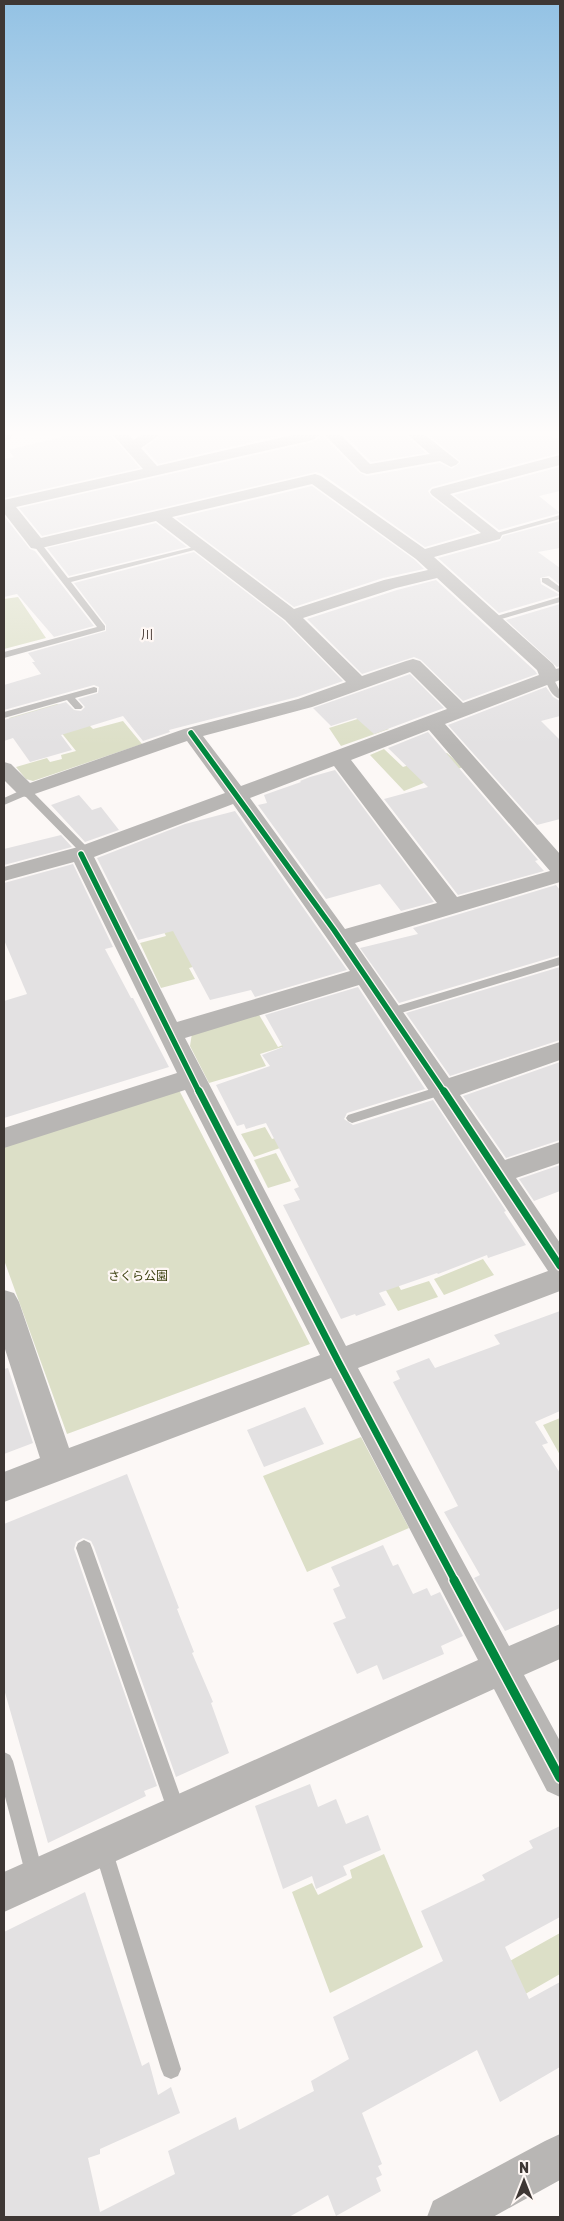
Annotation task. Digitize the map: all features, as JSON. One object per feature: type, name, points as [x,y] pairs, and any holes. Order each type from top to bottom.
[{"type":"street","points":[[33,539],[37,544],[60,539]]},
{"type":"street","points":[[191,539],[291,616],[358,683]]},
{"type":"street","points":[[4,874],[83,853],[555,676],[422,556],[398,539]]},
{"type":"street","points":[[422,556],[481,539]]},
{"type":"street","points":[[291,616],[390,584],[440,572]]},
{"type":"street","points":[[4,768],[26,791],[190,733],[305,703],[413,665],[460,711]]},
{"type":"street","points":[[433,722],[560,868]]},
{"type":"street","points":[[190,733],[237,795],[391,1012],[560,1266]]},
{"type":"street","points":[[338,758],[452,906]]},
{"type":"street","points":[[83,853],[192,1078],[339,1363],[560,1778]]},
{"type":"street","points":[[340,939],[560,875]]},
{"type":"street","points":[[170,1033],[364,975]]},
{"type":"street","points":[[444,1090],[560,1051]]},
{"type":"street","points":[[4,1138],[192,1078]]},
{"type":"street","points":[[499,1173],[560,1152]]},
{"type":"street","points":[[4,1487],[560,1279]]},
{"type":"street","points":[[4,1302],[59,1466]]},
{"type":"street","points":[[20,1885],[560,1641]]},
{"type":"street","points":[[449,2217],[560,2156]]},
{"type":"lane","points":[[4,655],[102,628],[37,544]]},
{"type":"lane","points":[[66,581],[202,547]]},
{"type":"lane","points":[[545,580],[560,591]]},
{"type":"lane","points":[[491,619],[560,600]]},
{"type":"lane","points":[[555,676],[553,688],[560,696]]},
{"type":"lane","points":[[4,715],[94,690]]},
{"type":"lane","points":[[69,697],[78,707]]},
{"type":"lane","points":[[4,802],[26,791],[83,853]]},
{"type":"lane","points":[[391,1012],[560,961]]},
{"type":"lane","points":[[352,1118],[444,1090]]},
{"type":"lane","points":[[84,1548],[178,1814]]},
{"type":"lane","points":[[4,1761],[20,1885]]},
{"type":"lane","points":[[102,1848],[171,2069]]},
{"type":"green space","points":[[18,597],[46,638],[4,649],[4,599]]},
{"type":"green space","points":[[57,704],[74,710],[93,729],[123,721],[142,744],[33,781],[26,779],[16,767],[47,758],[50,762],[62,759],[61,755],[76,751],[60,731],[25,741],[9,718]]},
{"type":"green space","points":[[386,710],[375,719],[389,729],[341,746],[329,728]]},
{"type":"green space","points":[[384,749],[403,767],[447,753],[463,767],[404,791],[370,755]]},
{"type":"green space","points":[[216,919],[245,953],[189,968],[195,979],[161,988],[140,943],[166,936],[164,932]]},
{"type":"green space","points":[[258,1013],[278,1047],[285,1044],[286,1054],[282,1047],[260,1054],[266,1066],[209,1083],[190,1046],[192,1033]]},
{"type":"green space","name":"さくら公園","points":[[179,1090],[310,1344],[67,1434],[4,1260],[4,1145]]},
{"type":"green space","points":[[265,1127],[272,1139],[294,1132],[300,1141],[254,1157],[241,1134]]},
{"type":"green space","points":[[276,1153],[291,1181],[268,1188],[254,1160]]},
{"type":"green space","points":[[483,1259],[494,1275],[444,1295],[434,1279]]},
{"type":"green space","points":[[429,1281],[438,1297],[398,1311],[384,1287],[397,1283],[401,1290]]},
{"type":"green space","points":[[560,1418],[560,1455],[543,1425]]},
{"type":"green space","points":[[361,1437],[409,1528],[307,1572],[263,1476]]},
{"type":"green space","points":[[384,1854],[423,1947],[330,1993],[292,1892],[312,1883],[318,1895],[352,1878],[350,1870]]},
{"type":"green space","points":[[560,1933],[560,1974],[480,2020],[497,1968]]},
{"type":"building","points":[[4,539],[22,539],[30,549],[35,551],[94,626],[54,637],[17,594],[4,597]]},
{"type":"building","points":[[88,539],[176,539],[187,547],[69,576],[47,548]]},
{"type":"building","points":[[203,539],[385,539],[415,560],[424,569],[383,578],[294,607]]},
{"type":"building","points":[[413,539],[454,539],[425,547]]},
{"type":"building","points":[[501,539],[560,539],[560,548],[538,552],[560,568],[560,585],[549,576],[540,578],[541,584],[560,595],[499,613],[438,558],[500,541]]},
{"type":"building","points":[[194,552],[284,621],[343,681],[297,697],[169,730],[170,732],[143,741],[123,716],[61,735],[72,750],[30,762],[13,738],[4,741],[4,720],[66,702],[74,710],[81,711],[85,707],[78,699],[98,693],[99,687],[94,685],[4,710],[4,685],[41,674],[28,653],[106,631],[106,625],[74,583]]},
{"type":"building","points":[[436,580],[537,674],[463,701],[421,660],[414,657],[362,674],[307,619],[397,590]]},
{"type":"building","points":[[560,604],[560,666],[557,667],[506,620]]},
{"type":"building","points":[[410,674],[444,708],[374,734],[356,718],[331,726],[313,708]]},
{"type":"building","points":[[546,687],[553,697],[560,701],[560,716],[541,721],[560,740],[560,819],[537,825],[448,725]]},
{"type":"building","points":[[428,732],[538,860],[535,861],[544,871],[458,895],[384,799],[428,787],[388,748]]},
{"type":"building","points":[[335,770],[434,902],[401,911],[380,884],[326,899],[258,805],[267,803],[264,795],[310,777]]},
{"type":"building","points":[[79,795],[92,810],[101,807],[119,830],[85,842],[51,805]]},
{"type":"building","points":[[235,811],[347,970],[255,997],[251,990],[210,1000],[173,931],[138,940],[97,858],[185,824]]},
{"type":"building","points":[[61,835],[72,847],[4,865],[4,849]]},
{"type":"building","points":[[73,864],[113,947],[105,949],[169,1067],[4,1118],[4,1001],[27,994],[4,940],[4,883]]},
{"type":"building","points":[[556,885],[560,890],[560,955],[399,1003],[360,948],[418,934],[413,928]]},
{"type":"building","points":[[560,967],[560,1040],[450,1076],[406,1013]]},
{"type":"building","points":[[358,987],[425,1089],[347,1113],[344,1119],[353,1125],[433,1100],[506,1211],[504,1212],[526,1245],[488,1258],[487,1255],[438,1274],[379,1293],[386,1305],[356,1316],[355,1314],[341,1319],[283,1205],[300,1200],[294,1189],[299,1187],[266,1123],[246,1129],[244,1124],[237,1126],[216,1085],[270,1066],[262,1055],[283,1047],[265,1015]]},
{"type":"building","points":[[560,1062],[560,1140],[506,1158],[463,1096]]},
{"type":"building","points":[[560,1165],[560,1191],[534,1201],[519,1179]]},
{"type":"building","points":[[560,1311],[560,1411],[535,1422],[548,1443],[542,1445],[560,1473],[560,1608],[505,1631],[474,1578],[480,1575],[444,1512],[458,1506],[393,1382],[400,1379],[396,1371],[429,1358],[435,1368],[500,1344],[494,1335]]},
{"type":"building","points":[[8,1368],[33,1443],[4,1454],[4,1369]]},
{"type":"building","points":[[305,1407],[324,1444],[264,1467],[247,1430]]},
{"type":"building","points":[[127,1474],[179,1608],[177,1609],[194,1652],[192,1653],[213,1702],[211,1703],[229,1753],[176,1777],[94,1547],[91,1541],[83,1538],[76,1542],[74,1549],[157,1786],[144,1791],[146,1796],[48,1843],[4,1689],[4,1524]]},
{"type":"building","points":[[383,1545],[393,1566],[398,1564],[413,1594],[427,1588],[431,1596],[440,1592],[463,1636],[441,1646],[444,1654],[383,1680],[377,1665],[357,1674],[333,1623],[346,1618],[333,1589],[340,1586],[331,1567]]},
{"type":"building","points":[[310,1784],[318,1807],[336,1799],[346,1824],[368,1815],[381,1850],[343,1866],[347,1875],[316,1889],[312,1876],[283,1889],[255,1806]]},
{"type":"building","points":[[560,1826],[560,1917],[505,1947],[529,1999],[560,1982],[560,2067],[500,2102],[477,2050],[362,2113],[382,2164],[378,2166],[382,2175],[376,2178],[381,2191],[336,2216],[328,2195],[289,2217],[4,2217],[4,1932],[85,1892],[142,2066],[149,2062],[158,2095],[171,2087],[180,2113],[100,2149],[100,2154],[88,2158],[100,2212],[175,2174],[168,2151],[236,2117],[239,2130],[314,2091],[311,2081],[349,2059],[333,2017],[443,1961],[421,1911],[485,1880],[482,1875],[533,1848],[529,1841]]},
{"type":"cycle path","points":[[191,733],[334,930],[560,1266]]},
{"type":"cycle path","points":[[81,854],[192,1078],[339,1363],[560,1778]]},
{"type":"district","name":"川","points":[[147,635]]}]
